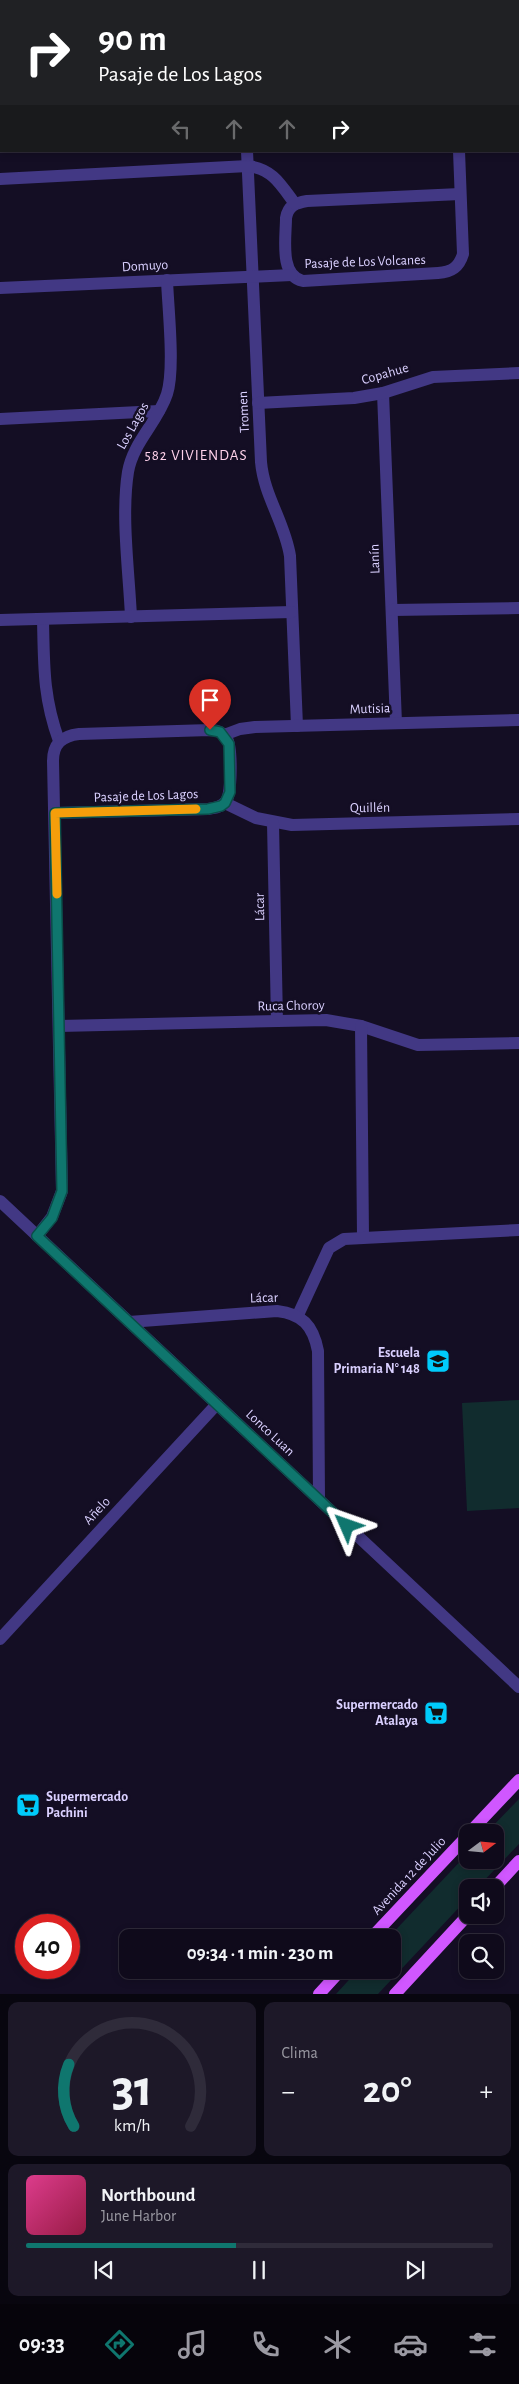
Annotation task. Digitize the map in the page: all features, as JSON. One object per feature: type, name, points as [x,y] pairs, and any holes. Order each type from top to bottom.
[{"type":"main road","name":"Avenida 12 de Julio","points":[[478,1824],[519,1780]]},
{"type":"main road","name":"Avenida 12 de Julio","points":[[380,1929],[459,1845]]},
{"type":"main road","points":[[502,1879],[519,1861]]},
{"type":"main road","points":[[395,1994],[460,1924]]},
{"type":"main road","points":[[319,1994],[333,1979]]},
{"type":"street","name":"Tromen","points":[[247,152],[262,476],[288,544],[297,726]]},
{"type":"street","name":"Pasaje de Los Volcanes","points":[[295,204],[287,212],[286,218],[287,262],[292,275],[303,281],[438,274],[452,270],[458,266],[463,254],[459,152]]},
{"type":"street","points":[[0,179],[248,166],[270,172],[278,179],[295,204],[307,201],[460,194]]},
{"type":"street","name":"Domuyo","points":[[0,288],[292,275]]},
{"type":"street","name":"Los Lagos","points":[[131,617],[126,492],[128,470],[134,451],[159,411],[167,394],[170,376],[168,280]]},
{"type":"street","name":"Copahue","points":[[258,403],[354,398],[383,393],[433,377],[519,373]]},
{"type":"street","name":"Lanín","points":[[383,393],[396,724]]},
{"type":"street","points":[[0,419],[159,411]]},
{"type":"street","points":[[392,610],[519,608]]},
{"type":"street","points":[[0,620],[292,612]]},
{"type":"street","points":[[43,619],[44,685],[50,716],[59,741]]},
{"type":"street","name":"Mutisia","points":[[224,735],[247,728],[519,720]]},
{"type":"street","points":[[37,1236],[52,1218],[62,1191],[53,754],[59,741],[64,737],[79,734],[210,730],[224,735],[229,748],[230,792],[225,803]]},
{"type":"street","name":"Pasaje de Los Lagos","points":[[55,813],[208,809],[225,803]]},
{"type":"street","name":"Quillén","points":[[225,803],[256,818],[273,823],[292,825],[519,819]]},
{"type":"street","name":"Lácar","points":[[273,823],[278,1021]]},
{"type":"street","name":"Ruca Choroy","points":[[59,1026],[326,1020],[361,1026],[418,1045],[519,1043]]},
{"type":"street","points":[[361,1026],[363,1237]]},
{"type":"street","name":"Lonco Luan","points":[[0,1201],[519,1686]]},
{"type":"street","points":[[318,1499],[318,1351],[313,1331],[306,1321],[298,1315],[329,1248],[344,1239],[363,1237],[519,1230]]},
{"type":"street","name":"Lácar","points":[[129,1322],[277,1311],[298,1315]]},
{"type":"street","name":"Añelo","points":[[0,1639],[217,1404]]},
{"type":"green space","points":[[519,1400],[519,1508],[467,1511],[462,1403]]},
{"type":"green space","points":[[519,1799],[519,1844],[504,1860],[504,1824],[495,1824]]},
{"type":"green space","points":[[459,1863],[459,1869],[495,1869],[486,1879],[459,1879],[459,1908],[401,1969],[401,1929],[397,1929]]},
{"type":"green space","points":[[350,1979],[392,1979],[378,1994],[336,1994]]},
{"type":"slow traffic","points":[[57,894],[55,813],[196,809]]},
{"type":"place","name":"Escuela Primaria N° 148","points":[[438,1361]]},
{"type":"place","name":"Supermercado Atalaya","points":[[436,1713]]},
{"type":"place","name":"Supermercado Pachini","points":[[28,1805]]},
{"type":"district","name":"582 VIVIENDAS","points":[[196,455]]},
{"type":"route","points":[[210,730],[220,732],[229,744],[230,792],[225,803],[221,806],[208,809],[55,813],[62,1191],[52,1218],[37,1236],[347,1526]]}]
